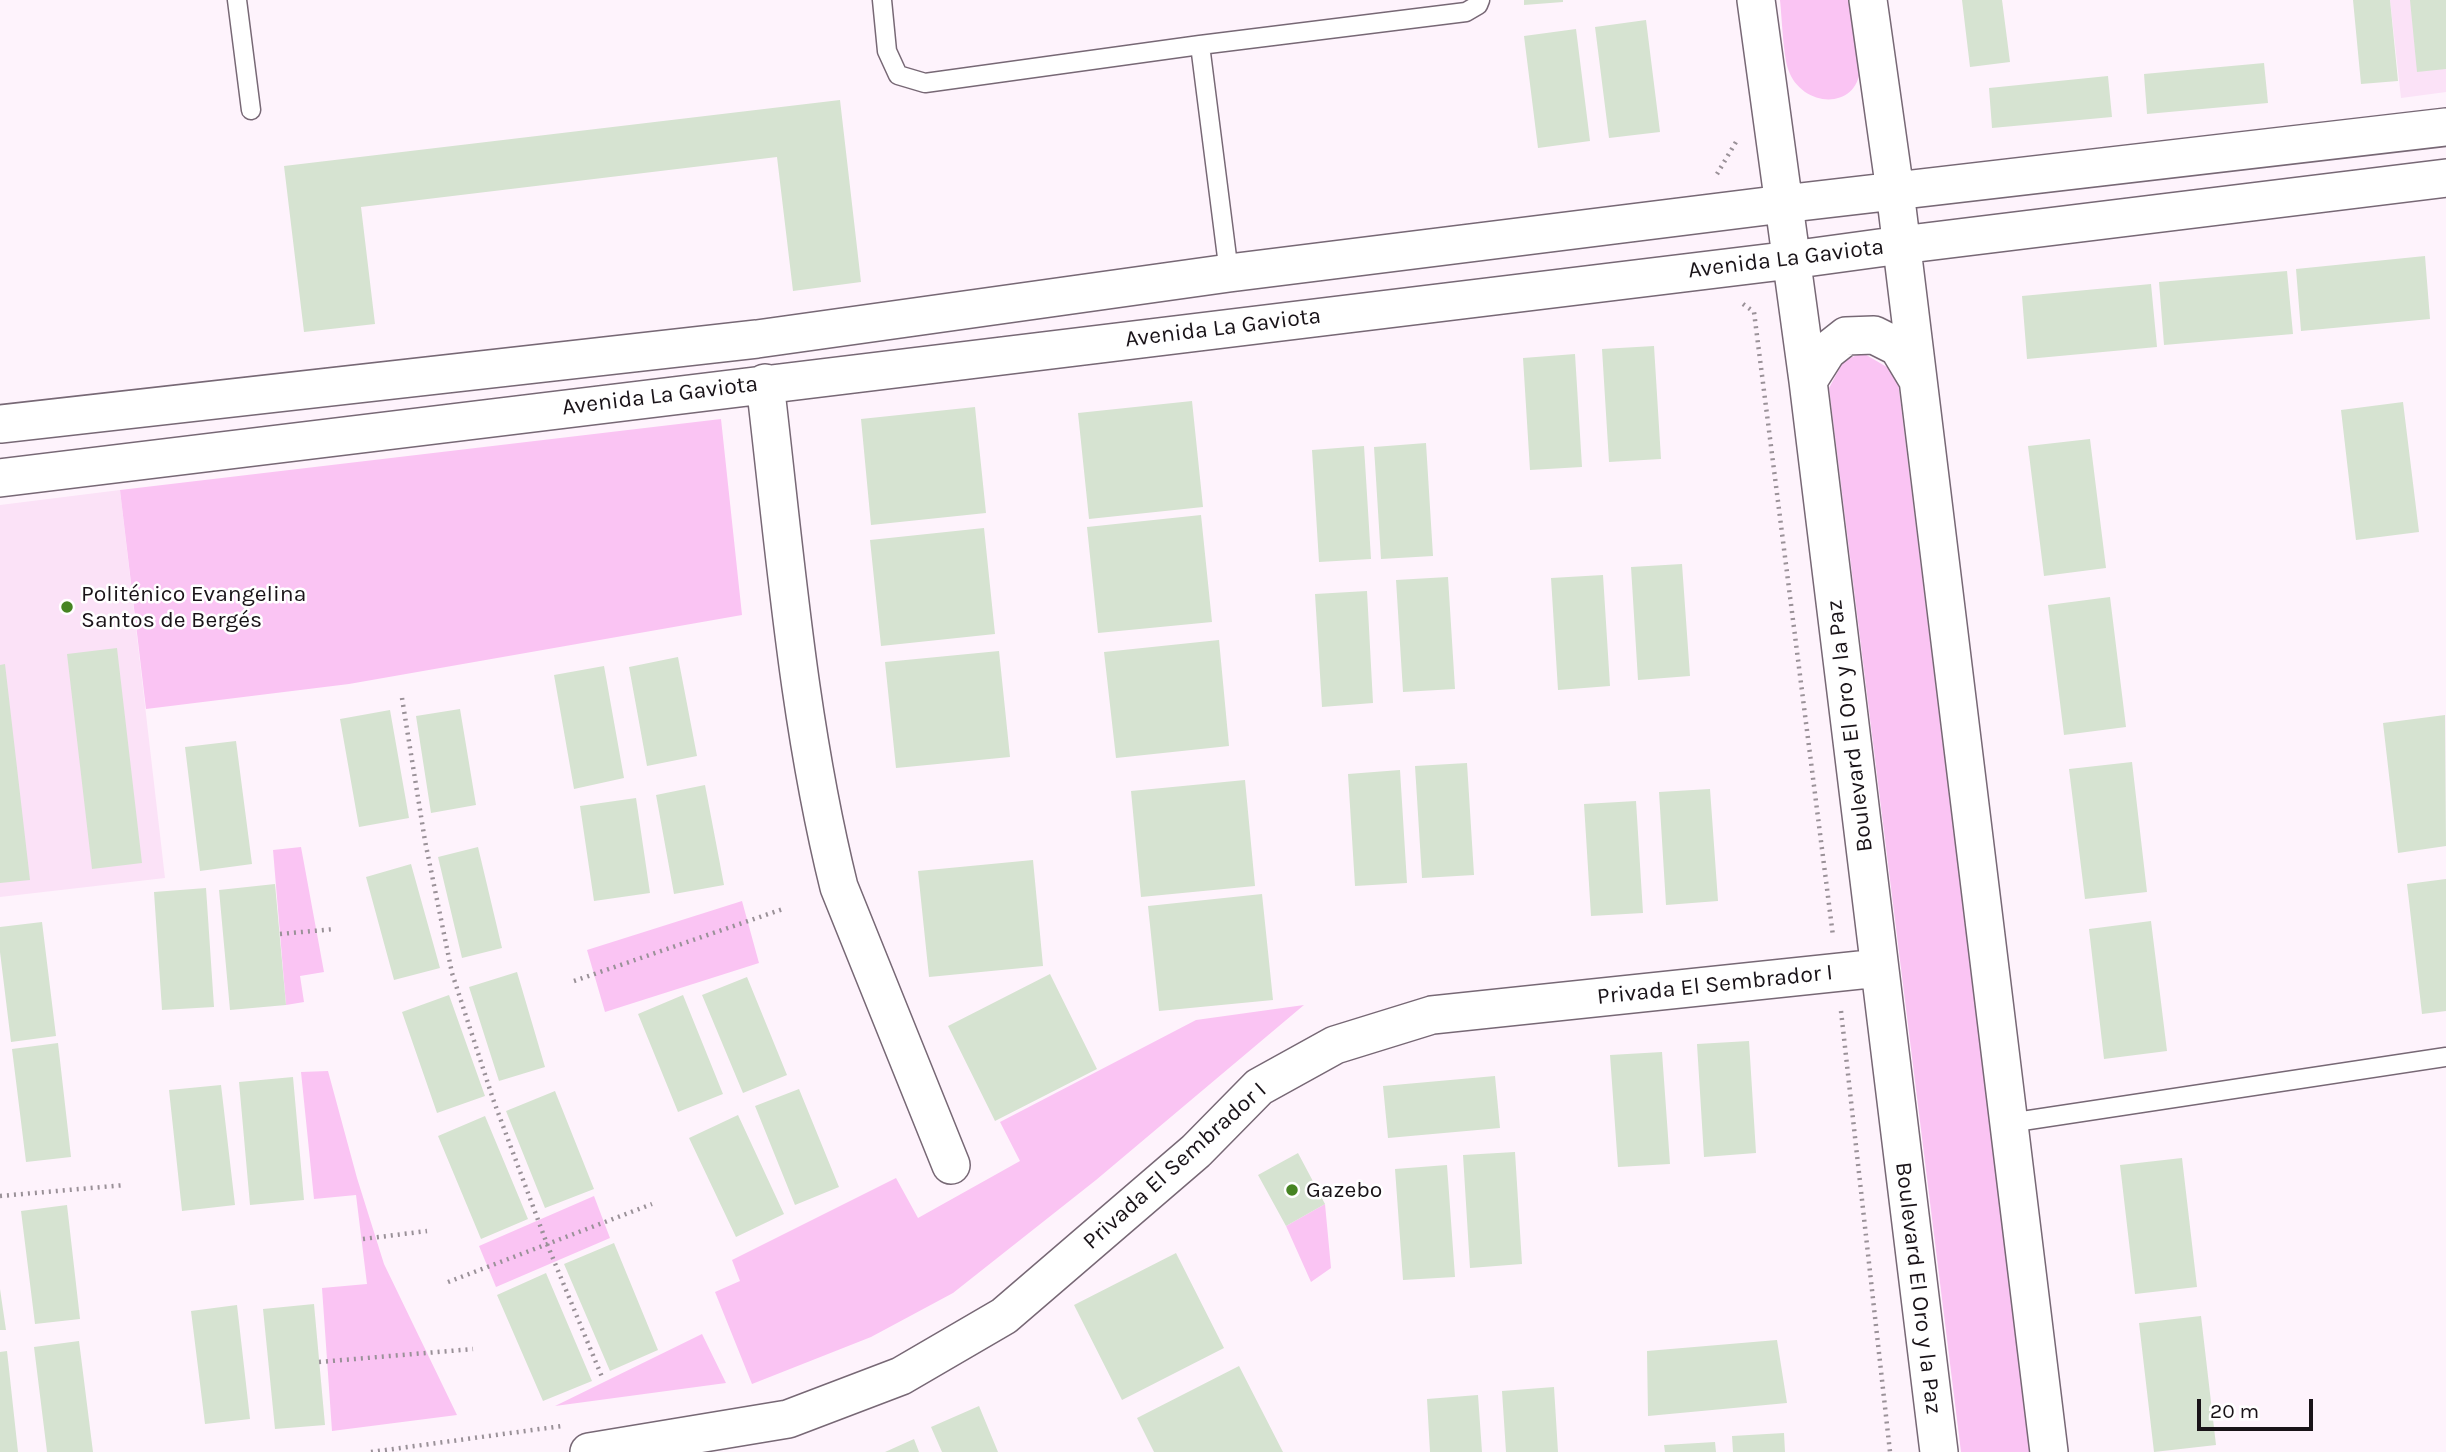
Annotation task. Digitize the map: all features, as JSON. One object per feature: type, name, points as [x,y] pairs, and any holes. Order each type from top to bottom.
[{"type":"street","name":"Boulevard El Oro y la Paz","points":[[1756,0],[1808,381],[1939,1452]]},
{"type":"street","points":[[1868,0],[1895,191],[2049,1452]]},
{"type":"street","name":"Avenida La Gaviota","points":[[0,424],[757,339],[1228,273],[1783,204],[2446,127]]},
{"type":"street","name":"Avenida La Gaviota","points":[[0,478],[1791,260],[2446,177]]},
{"type":"street","points":[[1808,381],[1827,351],[1846,336],[1874,335],[1898,347],[1916,377]]},
{"type":"street","points":[[765,383],[804,716],[827,839],[839,887],[951,1165]]},
{"type":"street","name":"Privada El Sembrador I","points":[[589,1452],[788,1419],[901,1376],[1004,1316],[1196,1150],[1259,1087],[1335,1045],[1432,1015],[1879,968]]},
{"type":"lane","points":[[237,0],[251,110]]},
{"type":"lane","points":[[882,0],[887,51],[898,75],[925,83],[1466,12],[1478,5],[1480,0]]},
{"type":"lane","points":[[1200,45],[1228,273]]},
{"type":"lane","points":[[2009,1122],[2446,1057]]},
{"type":"path","points":[[1694,215],[1739,136]]},
{"type":"path","points":[[1702,270],[1754,312],[1837,973],[1890,1452]]},
{"type":"path","points":[[402,698],[425,841],[452,973],[493,1099],[547,1244],[602,1377]]},
{"type":"path","points":[[574,981],[783,909]]},
{"type":"path","points":[[280,934],[335,929]]},
{"type":"path","points":[[0,1196],[125,1185]]},
{"type":"path","points":[[448,1282],[652,1204]]},
{"type":"path","points":[[363,1239],[427,1231]]},
{"type":"path","points":[[319,1362],[473,1349]]},
{"type":"shaded area","points":[[1780,0],[1851,0],[1860,69],[1857,83],[1849,92],[1839,98],[1816,97],[1795,82],[1786,62]]},
{"type":"shaded area","points":[[2390,0],[2446,0],[2446,92],[2401,98]]},
{"type":"shaded area","points":[[1863,353],[1897,373],[2030,1452],[1961,1452],[1829,388],[1844,360]]},
{"type":"shaded area","points":[[721,419],[742,615],[349,684],[146,709],[120,490]]},
{"type":"shaded area","name":"Politénico Evangelina Santos de Bergés","points":[[120,490],[165,878],[0,897],[0,505]]},
{"type":"shaded area","points":[[301,847],[324,972],[300,976],[304,1002],[286,1005],[273,850]]},
{"type":"shaded area","points":[[742,901],[759,963],[605,1012],[587,950]]},
{"type":"shaded area","points":[[1304,1005],[1096,1180],[953,1293],[871,1337],[752,1384],[715,1292],[740,1281],[732,1260],[896,1178],[918,1218],[1020,1161],[1000,1122],[1196,1020]]},
{"type":"shaded area","points":[[328,1071],[384,1264],[457,1415],[332,1431],[322,1288],[367,1284],[356,1195],[314,1199],[301,1072]]},
{"type":"shaded area","points":[[594,1196],[610,1238],[496,1287],[479,1246]]},
{"type":"shaded area","points":[[1325,1204],[1331,1268],[1311,1282],[1286,1226]]},
{"type":"shaded area","points":[[702,1334],[726,1383],[555,1406]]},
{"type":"building","points":[[1524,0],[1563,0],[1563,2],[1524,5]]},
{"type":"building","points":[[1962,0],[2002,0],[2010,62],[1970,67]]},
{"type":"building","points":[[2353,0],[2390,0],[2398,81],[2361,84]]},
{"type":"building","points":[[2410,0],[2446,0],[2446,69],[2417,72]]},
{"type":"building","points":[[1646,20],[1660,132],[1609,138],[1595,27]]},
{"type":"building","points":[[1576,29],[1590,141],[1538,148],[1524,36]]},
{"type":"building","points":[[2264,63],[2268,103],[2147,114],[2144,74]]},
{"type":"building","points":[[2108,76],[2112,117],[1992,128],[1989,88]]},
{"type":"building","points":[[840,100],[861,282],[793,291],[777,157],[361,207],[375,324],[304,332],[284,166]]},
{"type":"building","points":[[2425,256],[2430,319],[2301,331],[2296,269]]},
{"type":"building","points":[[2287,271],[2293,334],[2164,345],[2159,282]]},
{"type":"building","points":[[2151,284],[2157,347],[2027,359],[2022,296]]},
{"type":"building","points":[[1654,346],[1661,459],[1609,462],[1602,349]]},
{"type":"building","points":[[1575,354],[1582,467],[1530,470],[1523,358]]},
{"type":"building","points":[[1192,401],[1203,507],[1089,519],[1078,413]]},
{"type":"building","points":[[2403,402],[2419,532],[2356,540],[2341,410]]},
{"type":"building","points":[[975,407],[986,513],[871,525],[861,419]]},
{"type":"building","points":[[2090,439],[2106,568],[2044,576],[2028,446]]},
{"type":"building","points":[[1426,443],[1433,556],[1381,559],[1374,447]]},
{"type":"building","points":[[1364,446],[1371,559],[1319,562],[1312,450]]},
{"type":"building","points":[[1201,515],[1212,622],[1098,633],[1087,527]]},
{"type":"building","points":[[984,528],[995,634],[881,646],[870,540]]},
{"type":"building","points":[[1682,564],[1690,676],[1638,680],[1631,567]]},
{"type":"building","points":[[1603,575],[1610,686],[1558,690],[1551,578]]},
{"type":"building","points":[[1448,577],[1455,689],[1403,692],[1396,580]]},
{"type":"building","points":[[1367,591],[1373,703],[1322,707],[1315,594]]},
{"type":"building","points":[[2110,597],[2126,727],[2064,735],[2048,605]]},
{"type":"building","points":[[1219,640],[1229,746],[1116,758],[1104,652]]},
{"type":"building","points":[[117,648],[142,863],[92,869],[67,654]]},
{"type":"building","points":[[999,651],[1010,757],[896,768],[885,662]]},
{"type":"building","points":[[678,657],[697,756],[647,766],[629,667]]},
{"type":"building","points":[[5,664],[30,880],[0,883],[0,665]]},
{"type":"building","points":[[604,666],[624,778],[574,789],[554,675]]},
{"type":"building","points":[[460,709],[476,805],[431,813],[416,716]]},
{"type":"building","points":[[390,710],[409,818],[359,827],[340,719]]},
{"type":"building","points":[[2445,715],[2446,846],[2398,853],[2383,723]]},
{"type":"building","points":[[236,741],[252,864],[200,871],[185,747]]},
{"type":"building","points":[[2132,762],[2147,892],[2085,899],[2069,769]]},
{"type":"building","points":[[1467,763],[1474,875],[1422,878],[1415,766]]},
{"type":"building","points":[[1400,770],[1407,883],[1355,886],[1348,774]]},
{"type":"building","points":[[1245,780],[1255,886],[1141,897],[1131,791]]},
{"type":"building","points":[[705,785],[724,885],[674,894],[656,795]]},
{"type":"building","points":[[1710,789],[1718,901],[1666,905],[1659,792]]},
{"type":"building","points":[[636,798],[650,893],[594,901],[580,806]]},
{"type":"building","points":[[1636,801],[1643,913],[1591,916],[1584,804]]},
{"type":"building","points":[[478,847],[502,948],[462,958],[438,857]]},
{"type":"building","points":[[1033,860],[1043,966],[929,977],[918,871]]},
{"type":"building","points":[[411,864],[440,968],[394,980],[366,877]]},
{"type":"building","points":[[2446,879],[2446,1011],[2422,1014],[2407,884]]},
{"type":"building","points":[[275,884],[286,1005],[230,1010],[219,890]]},
{"type":"building","points":[[206,888],[214,1007],[162,1010],[154,892]]},
{"type":"building","points":[[1262,894],[1273,1000],[1159,1011],[1148,906]]},
{"type":"building","points":[[2151,921],[2167,1051],[2104,1059],[2089,929]]},
{"type":"building","points":[[42,922],[56,1036],[11,1042],[0,952],[0,927]]},
{"type":"building","points":[[517,972],[545,1067],[499,1081],[469,987]]},
{"type":"building","points":[[1050,974],[1097,1069],[995,1121],[948,1026]]},
{"type":"building","points":[[747,977],[787,1075],[743,1093],[702,995]]},
{"type":"building","points":[[449,995],[485,1096],[437,1113],[402,1012]]},
{"type":"building","points":[[683,995],[723,1094],[678,1112],[638,1014]]},
{"type":"building","points":[[1749,1041],[1756,1153],[1704,1157],[1697,1044]]},
{"type":"building","points":[[58,1043],[71,1157],[26,1162],[12,1049]]},
{"type":"building","points":[[1662,1052],[1670,1164],[1618,1167],[1610,1055]]},
{"type":"building","points":[[1495,1076],[1500,1128],[1388,1138],[1383,1086]]},
{"type":"building","points":[[293,1077],[304,1200],[250,1205],[239,1082]]},
{"type":"building","points":[[221,1085],[235,1205],[182,1211],[169,1090]]},
{"type":"building","points":[[799,1089],[839,1187],[795,1205],[755,1106]]},
{"type":"building","points":[[555,1091],[594,1189],[545,1208],[506,1111]]},
{"type":"building","points":[[738,1115],[784,1214],[736,1237],[689,1138]]},
{"type":"building","points":[[485,1116],[528,1219],[481,1239],[438,1136]]},
{"type":"building","points":[[1515,1152],[1522,1264],[1470,1268],[1463,1155]]},
{"type":"building","name":"Gazebo","points":[[1298,1153],[1325,1204],[1286,1226],[1258,1175]]},
{"type":"building","points":[[2182,1158],[2197,1287],[2135,1294],[2120,1165]]},
{"type":"building","points":[[1447,1165],[1455,1277],[1403,1280],[1395,1169]]},
{"type":"building","points":[[67,1205],[80,1319],[35,1324],[21,1211]]},
{"type":"building","points":[[614,1243],[658,1350],[610,1371],[564,1264]]},
{"type":"building","points":[[1176,1253],[1224,1348],[1122,1400],[1074,1305]]},
{"type":"building","points":[[546,1273],[592,1381],[543,1401],[497,1295]]},
{"type":"building","points":[[0,1289],[6,1330],[0,1330]]},
{"type":"building","points":[[314,1304],[325,1425],[275,1429],[263,1309]]},
{"type":"building","points":[[237,1305],[250,1419],[205,1424],[191,1311]]},
{"type":"building","points":[[2201,1316],[2216,1445],[2154,1452],[2139,1323]]},
{"type":"building","points":[[1777,1340],[1787,1403],[1648,1416],[1647,1351]]},
{"type":"building","points":[[79,1341],[93,1452],[47,1452],[34,1347]]},
{"type":"building","points":[[7,1351],[18,1452],[0,1452],[0,1352]]},
{"type":"building","points":[[1239,1366],[1283,1452],[1154,1452],[1137,1418]]},
{"type":"building","points":[[1554,1387],[1558,1452],[1506,1452],[1502,1391]]},
{"type":"building","points":[[1478,1395],[1482,1452],[1430,1452],[1427,1399]]},
{"type":"building","points":[[979,1406],[998,1452],[942,1452],[931,1427]]},
{"type":"building","points":[[1784,1433],[1785,1452],[1733,1452],[1732,1436]]},
{"type":"building","points":[[914,1439],[919,1452],[885,1452]]},
{"type":"building","points":[[1715,1442],[1716,1452],[1665,1452],[1664,1445]]},
{"type":"place","name":"Politénico Evangelina Santos de Bergés","points":[[67,607]]},
{"type":"place","name":"Gazebo","points":[[1292,1190]]}]
